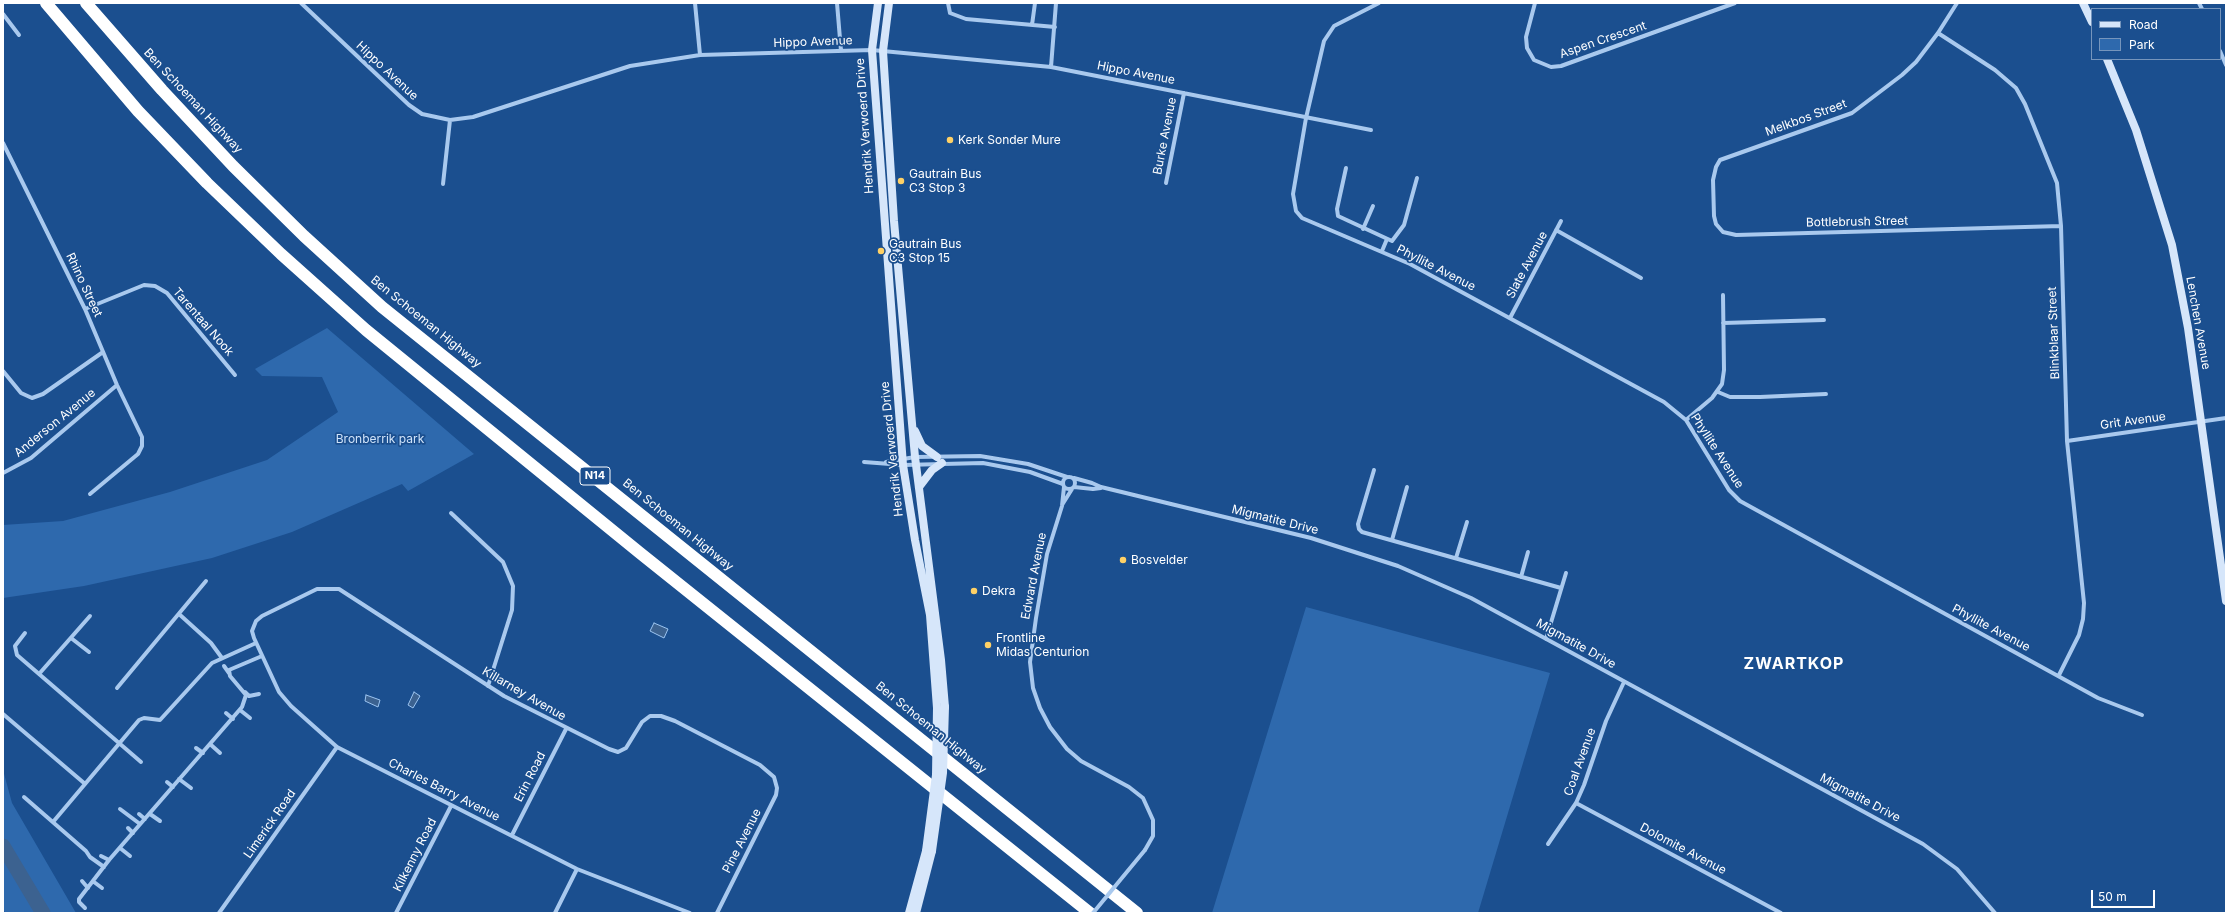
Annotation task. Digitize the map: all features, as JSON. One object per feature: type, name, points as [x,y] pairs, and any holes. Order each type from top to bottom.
[{"type":"highway","name":"N14","points":[[46,3],[138,111],[202,177],[281,254],[366,330],[640,554],[1090,913]]},
{"type":"highway","name":"Ben Schoeman Highway","points":[[86,3],[162,90],[233,166],[304,236],[382,307],[1137,913]]},
{"type":"main road","name":"Hendrik Verwoerd Drive","points":[[878,3],[872,50],[903,461],[915,540],[930,615],[941,708]]},
{"type":"main road","name":"Hendrik Verwoerd Drive","points":[[889,3],[883,51],[894,221],[912,425],[942,667],[941,708],[943,772],[916,913]]},
{"type":"main road","points":[[2084,3],[2091,20]]},
{"type":"main road","name":"Lenchen Avenue","points":[[2108,60],[2136,130],[2172,245],[2188,328],[2226,600]]},
{"type":"main road","points":[[912,425],[922,446],[940,460],[919,487]]},
{"type":"main road","name":"Hendrik Verwoerd Drive","points":[[909,913],[929,851]]},
{"type":"street","name":"Hippo Avenue","points":[[301,3],[409,105],[422,114],[450,120],[473,117],[630,66],[700,55],[872,50],[1051,67],[1371,130]]},
{"type":"street","points":[[695,3],[700,55]]},
{"type":"street","points":[[837,3],[841,51]]},
{"type":"street","points":[[948,3],[950,13],[966,19],[1055,27]]},
{"type":"street","points":[[1032,25],[1035,3]]},
{"type":"street","points":[[1051,67],[1056,3]]},
{"type":"street","name":"Phyllite Avenue","points":[[1379,3],[1330,30],[1322,47],[1306,118],[1293,194],[1296,211],[1308,222],[1382,251],[1510,318],[1664,402],[1686,420],[1729,490],[1740,501],[2059,675],[2098,698],[2142,715]]},
{"type":"street","name":"Aspen Crescent","points":[[1535,3],[1527,30],[1526,48],[1534,60],[1551,67],[1561,66],[1735,3]]},
{"type":"street","name":"Melkbos Street","points":[[1716,167],[1720,160],[1730,155],[1790,136],[1852,113],[1902,75],[1925,52],[1958,3]]},
{"type":"street","points":[[3,14],[19,35]]},
{"type":"street","name":"Blinkblaar Street","points":[[1938,33],[2006,78],[2020,94],[2057,183],[2061,226],[2068,441],[2084,602],[2083,620],[2079,635],[2059,675]]},
{"type":"street","points":[[2221,53],[2226,65]]},
{"type":"street","name":"Burke Avenue","points":[[1166,183],[1184,93]]},
{"type":"street","points":[[442,184],[450,120]]},
{"type":"street","name":"Rhino Street","points":[[3,142],[85,309],[117,385],[142,437],[142,446],[138,454],[90,494]]},
{"type":"street","name":"Bottlebrush Street","points":[[1716,167],[1713,180],[1715,220],[1721,230],[1729,234],[2061,226]]},
{"type":"street","points":[[1346,168],[1337,214],[1340,218],[1393,241],[1402,229],[1417,178]]},
{"type":"street","points":[[1363,228],[1373,206]]},
{"type":"street","name":"Slate Avenue","points":[[1510,318],[1561,221]]},
{"type":"street","points":[[1556,230],[1641,278]]},
{"type":"street","points":[[1382,251],[1387,239]]},
{"type":"street","name":"Tarentaal Nook","points":[[85,309],[144,285],[155,286],[167,293],[235,375]]},
{"type":"street","points":[[1686,420],[1718,392],[1723,379],[1723,295]]},
{"type":"street","points":[[1723,323],[1824,320]]},
{"type":"street","points":[[3,371],[24,396],[36,397],[103,352]]},
{"type":"street","name":"Anderson Avenue","points":[[3,473],[31,458],[117,385]]},
{"type":"street","points":[[1718,392],[1730,397],[1826,394]]},
{"type":"street","name":"Grit Avenue","points":[[2068,441],[2226,418]]},
{"type":"street","points":[[864,462],[884,463],[903,461],[916,460],[993,458],[1028,464],[1067,477],[1064,486],[1044,476],[983,463],[916,460],[884,463]]},
{"type":"street","points":[[1374,470],[1358,524],[1359,529],[1392,540],[1561,588]]},
{"type":"street","name":"Migmatite Drive","points":[[1067,477],[1092,483],[1101,488],[1311,538],[1398,566],[1471,598],[1924,844],[1957,869],[1995,913]]},
{"type":"street","points":[[1073,488],[1074,478]]},
{"type":"street","name":"Migmatite Drive","points":[[1064,486],[1073,488],[1101,488]]},
{"type":"street","name":"Edward Avenue","points":[[1064,486],[1062,506],[1047,554],[1036,618],[1030,662],[1032,688],[1050,728],[1067,749],[1081,761],[1129,787],[1143,798],[1154,820],[1153,836],[1145,850],[1093,913]]},
{"type":"street","points":[[1392,540],[1407,487]]},
{"type":"street","name":"Edward Avenue","points":[[1062,506],[1073,488]]},
{"type":"street","points":[[451,513],[503,562],[513,586],[512,610],[488,686]]},
{"type":"street","points":[[1456,558],[1467,522]]},
{"type":"street","points":[[1521,577],[1528,552]]},
{"type":"street","points":[[1546,639],[1566,573]]},
{"type":"street","points":[[117,688],[206,581]]},
{"type":"street","name":"Killarney Avenue","points":[[258,618],[318,589],[339,589],[351,594],[488,686],[566,729],[618,752],[630,745],[646,718],[656,715],[666,717],[760,765],[774,777]]},
{"type":"street","points":[[179,614],[211,643],[222,658]]},
{"type":"street","points":[[39,674],[90,616]]},
{"type":"street","name":"Charles Barry Avenue","points":[[258,618],[252,631],[279,692],[285,701],[337,747],[577,869],[690,913]]},
{"type":"street","points":[[25,633],[15,646],[15,652],[141,762]]},
{"type":"street","points":[[71,638],[89,652]]},
{"type":"street","points":[[53,822],[84,783],[141,718],[153,721],[161,720],[212,663],[256,643]]},
{"type":"street","points":[[229,674],[230,670],[238,665],[262,656]]},
{"type":"street","points":[[224,666],[244,692],[249,696],[259,694]]},
{"type":"street","name":"Coal Avenue","points":[[1548,844],[1576,803],[1584,785],[1606,721],[1624,682]]},
{"type":"street","points":[[85,908],[79,902],[79,899],[94,882],[109,860],[240,710],[246,700],[244,692]]},
{"type":"street","points":[[240,710],[250,718]]},
{"type":"street","points":[[226,713],[233,718]]},
{"type":"street","points":[[3,714],[84,783]]},
{"type":"street","name":"Erin Road","points":[[512,835],[566,729]]},
{"type":"street","points":[[210,744],[220,752]]},
{"type":"street","name":"Limerick Road","points":[[219,913],[337,747]]},
{"type":"street","points":[[196,748],[203,753]]},
{"type":"street","name":"Pine Avenue","points":[[717,913],[774,800],[777,788],[774,777]]},
{"type":"street","points":[[180,779],[190,788]]},
{"type":"street","points":[[167,782],[173,787]]},
{"type":"street","points":[[24,797],[90,857],[104,867]]},
{"type":"street","name":"Dolomite Avenue","points":[[1576,803],[1780,913]]},
{"type":"street","name":"Kilkenny Road","points":[[396,913],[451,806]]},
{"type":"street","points":[[120,809],[140,824]]},
{"type":"street","points":[[139,814],[145,819]]},
{"type":"street","points":[[150,814],[160,822]]},
{"type":"street","points":[[128,828],[133,833]]},
{"type":"street","points":[[120,848],[130,856]]},
{"type":"street","points":[[101,856],[109,860]]},
{"type":"street","points":[[555,913],[577,869]]},
{"type":"street","points":[[82,881],[88,888]]},
{"type":"street","points":[[94,882],[102,888]]},
{"type":"green space","name":"Bronberrik park","points":[[327,328],[474,454],[408,491],[402,484],[292,532],[212,558],[84,586],[3,598],[3,525],[63,521],[170,492],[267,460],[338,412],[322,377],[262,376],[255,369]]},
{"type":"green space","points":[[1306,607],[1550,673],[1478,913],[1212,913]]},
{"type":"green space","points":[[3,770],[12,803],[76,913],[5,913],[3,908]]},
{"type":"shaded area","points":[[654,623],[668,629],[664,638],[650,631]]},
{"type":"shaded area","points":[[414,692],[420,696],[413,708],[408,705]]},
{"type":"shaded area","points":[[366,695],[380,700],[378,707],[365,701]]},
{"type":"waterway","points":[[3,846],[43,913]]},
{"type":"place","name":"Kerk Sonder Mure","points":[[950,140]]},
{"type":"place","name":"Gautrain Bus C3 Stop 3","points":[[901,181]]},
{"type":"place","name":"Gautrain Bus C3 Stop 15","points":[[881,251]]},
{"type":"place","name":"Bosvelder","points":[[1123,560]]},
{"type":"place","name":"Dekra","points":[[974,591]]},
{"type":"place","name":"Frontline Midas Centurion","points":[[988,645]]},
{"type":"district","name":"ZWARTKOP","points":[[1794,664]]}]
